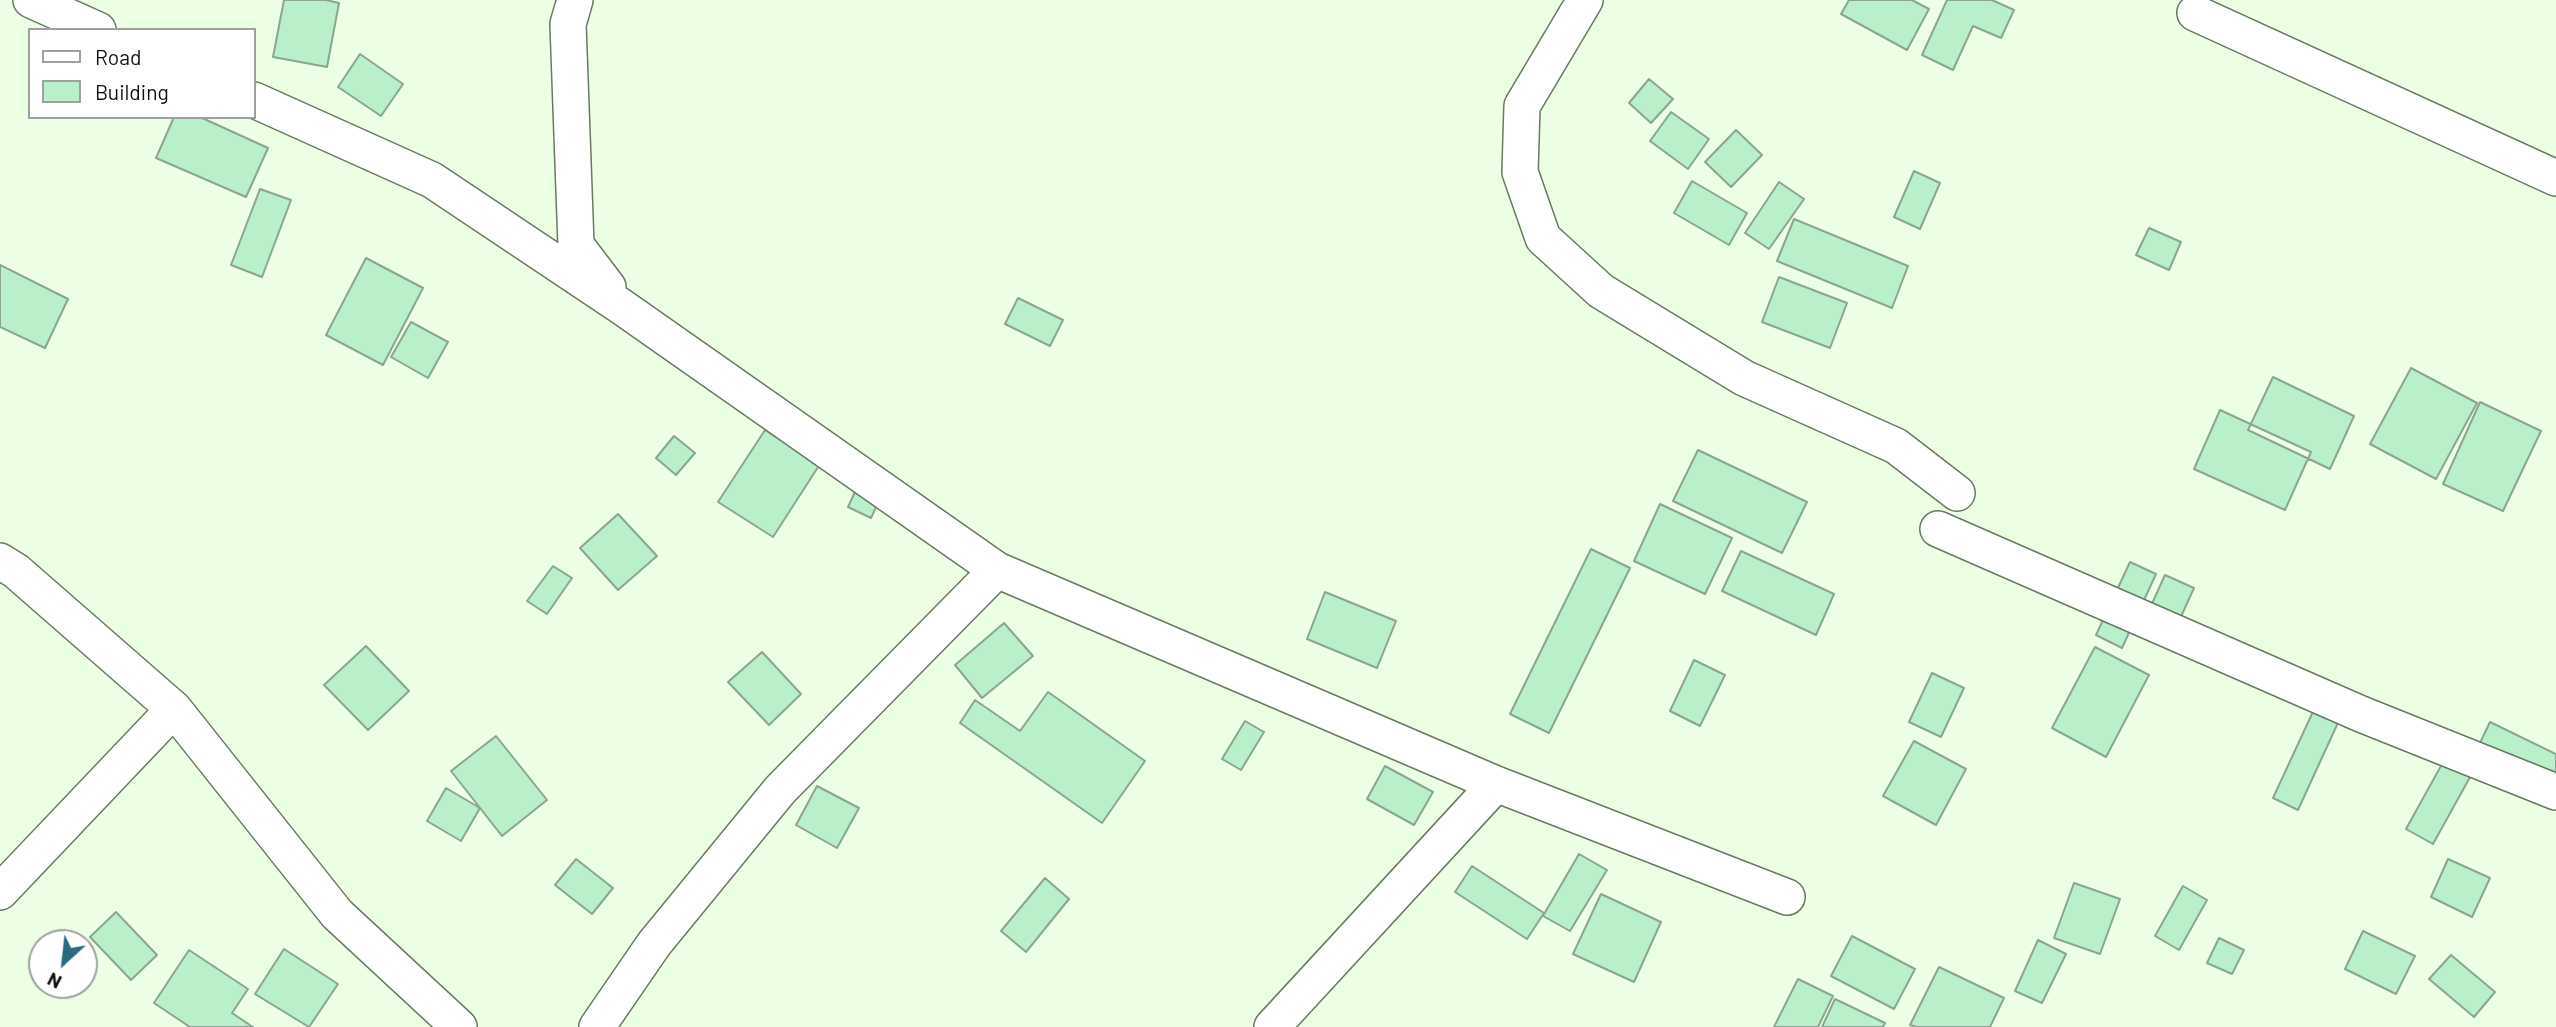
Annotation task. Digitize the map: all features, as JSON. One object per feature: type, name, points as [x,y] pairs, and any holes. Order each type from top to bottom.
[{"type":"street","points":[[31,0],[93,28]]},
{"type":"street","points":[[575,0],[568,24],[576,245],[622,307]]},
{"type":"street","points":[[1585,0],[1522,106],[1520,172],[1543,238],[1601,291],[1744,378],[1896,446],[1957,493]]},
{"type":"street","points":[[2195,13],[2556,178]]},
{"type":"street","points":[[256,101],[432,180],[622,307],[997,570],[1496,784],[1787,897]]},
{"type":"street","points":[[1938,528],[2361,714],[2556,792]]},
{"type":"street","points":[[0,561],[16,571],[174,709],[337,914],[458,1027]]},
{"type":"street","points":[[597,1027],[654,944],[780,790],[997,570]]},
{"type":"street","points":[[0,892],[174,709]]},
{"type":"street","points":[[1272,1027],[1496,784]]},
{"type":"building","points":[[284,0],[326,0],[339,3],[327,67],[273,57]]},
{"type":"building","points":[[1849,0],[1912,0],[1929,9],[1907,50],[1841,14]]},
{"type":"building","points":[[1947,0],[1992,0],[2014,10],[2001,38],[1973,26],[1953,70],[1922,55]]},
{"type":"building","points":[[360,54],[403,84],[381,116],[338,87]]},
{"type":"building","points":[[1649,79],[1673,99],[1651,123],[1629,103]]},
{"type":"building","points":[[1671,112],[1709,139],[1688,169],[1650,141]]},
{"type":"building","points":[[173,119],[204,119],[268,148],[246,197],[156,158]]},
{"type":"building","points":[[1736,130],[1762,155],[1731,187],[1705,162]]},
{"type":"building","points":[[1914,171],[1940,183],[1920,229],[1894,217]]},
{"type":"building","points":[[1692,181],[1747,213],[1729,245],[1674,213]]},
{"type":"building","points":[[1779,182],[1804,199],[1769,249],[1745,233]]},
{"type":"building","points":[[260,189],[291,200],[262,277],[231,265]]},
{"type":"building","points":[[1794,219],[1908,266],[1892,308],[1777,261]]},
{"type":"building","points":[[2149,228],[2181,242],[2169,270],[2136,255]]},
{"type":"building","points":[[366,258],[423,288],[383,365],[326,335]]},
{"type":"building","points":[[0,265],[68,299],[45,348],[0,327]]},
{"type":"building","points":[[1779,277],[1847,303],[1830,348],[1762,322]]},
{"type":"building","points":[[1018,298],[1063,320],[1050,346],[1005,324]]},
{"type":"building","points":[[411,322],[448,342],[428,378],[391,357]]},
{"type":"building","points":[[2411,368],[2477,403],[2436,479],[2370,444]]},
{"type":"building","points":[[2273,377],[2354,416],[2330,469],[2248,430]]},
{"type":"building","points":[[2480,402],[2541,431],[2503,511],[2443,484]]},
{"type":"building","points":[[2220,410],[2311,452],[2285,510],[2194,469]]},
{"type":"building","points":[[765,430],[820,464],[773,537],[718,502]]},
{"type":"building","points":[[674,436],[695,453],[676,475],[656,458]]},
{"type":"building","points":[[1698,450],[1807,502],[1782,553],[1673,501]]},
{"type":"building","points":[[860,481],[883,492],[871,518],[848,507]]},
{"type":"building","points":[[1660,504],[1732,538],[1705,594],[1634,561]]},
{"type":"building","points":[[618,514],[657,556],[618,590],[580,548]]},
{"type":"building","points":[[1591,549],[1630,568],[1549,733],[1510,714]]},
{"type":"building","points":[[1741,551],[1834,594],[1816,635],[1722,591]]},
{"type":"building","points":[[2130,562],[2156,574],[2122,648],[2096,635]]},
{"type":"building","points":[[553,566],[572,578],[547,614],[527,601]]},
{"type":"building","points":[[2165,575],[2194,588],[2169,643],[2140,630]]},
{"type":"building","points":[[1325,592],[1396,621],[1377,668],[1307,639]]},
{"type":"building","points":[[1004,623],[1033,656],[982,698],[955,665]]},
{"type":"building","points":[[366,646],[409,691],[368,730],[324,685]]},
{"type":"building","points":[[2095,647],[2149,675],[2106,757],[2052,728]]},
{"type":"building","points":[[762,652],[801,694],[769,725],[728,682]]},
{"type":"building","points":[[1694,660],[1725,675],[1700,726],[1670,711]]},
{"type":"building","points":[[1932,673],[1964,688],[1941,737],[1909,722]]},
{"type":"building","points":[[1048,692],[1145,761],[1102,823],[960,723],[975,700],[1020,731]]},
{"type":"building","points":[[2317,703],[2342,714],[2298,810],[2273,798]]},
{"type":"building","points":[[1245,721],[1264,732],[1241,770],[1222,759]]},
{"type":"building","points":[[2490,722],[2556,754],[2556,805],[2470,764]]},
{"type":"building","points":[[496,736],[547,800],[502,836],[451,771]]},
{"type":"building","points":[[1914,741],[1966,769],[1936,825],[1883,796]]},
{"type":"building","points":[[2447,755],[2474,770],[2433,844],[2406,829]]},
{"type":"building","points":[[1385,766],[1433,792],[1414,825],[1367,799]]},
{"type":"building","points":[[817,786],[859,808],[837,848],[796,825]]},
{"type":"building","points":[[446,788],[480,808],[461,841],[427,821]]},
{"type":"building","points":[[1579,854],[1607,870],[1570,931],[1543,916]]},
{"type":"building","points":[[576,859],[613,888],[592,914],[555,885]]},
{"type":"building","points":[[2448,859],[2490,878],[2472,917],[2431,897]]},
{"type":"building","points":[[1472,866],[1544,913],[1527,939],[1455,892]]},
{"type":"building","points":[[1045,878],[1069,899],[1026,952],[1001,931]]},
{"type":"building","points":[[2074,883],[2120,899],[2100,954],[2054,938]]},
{"type":"building","points":[[2183,886],[2207,900],[2179,950],[2155,936]]},
{"type":"building","points":[[1601,894],[1661,922],[1634,982],[1573,954]]},
{"type":"building","points":[[116,912],[157,955],[131,980],[98,945],[98,929]]},
{"type":"building","points":[[2363,931],[2415,956],[2396,994],[2345,969]]},
{"type":"building","points":[[1852,936],[1915,969],[1894,1009],[1831,976]]},
{"type":"building","points":[[2219,938],[2244,950],[2232,974],[2207,963]]},
{"type":"building","points":[[2038,940],[2066,954],[2042,1003],[2015,991]]},
{"type":"building","points":[[284,949],[338,984],[309,1027],[255,994]]},
{"type":"building","points":[[189,950],[248,989],[232,1013],[253,1027],[190,1027],[154,1003]]},
{"type":"building","points":[[2451,955],[2495,992],[2474,1017],[2429,979]]},
{"type":"building","points":[[1939,967],[2004,998],[1990,1027],[1910,1025]]},
{"type":"building","points":[[1798,979],[1833,996],[1818,1027],[1774,1027]]},
{"type":"building","points":[[1835,999],[1885,1023],[1883,1027],[1822,1027]]}]
